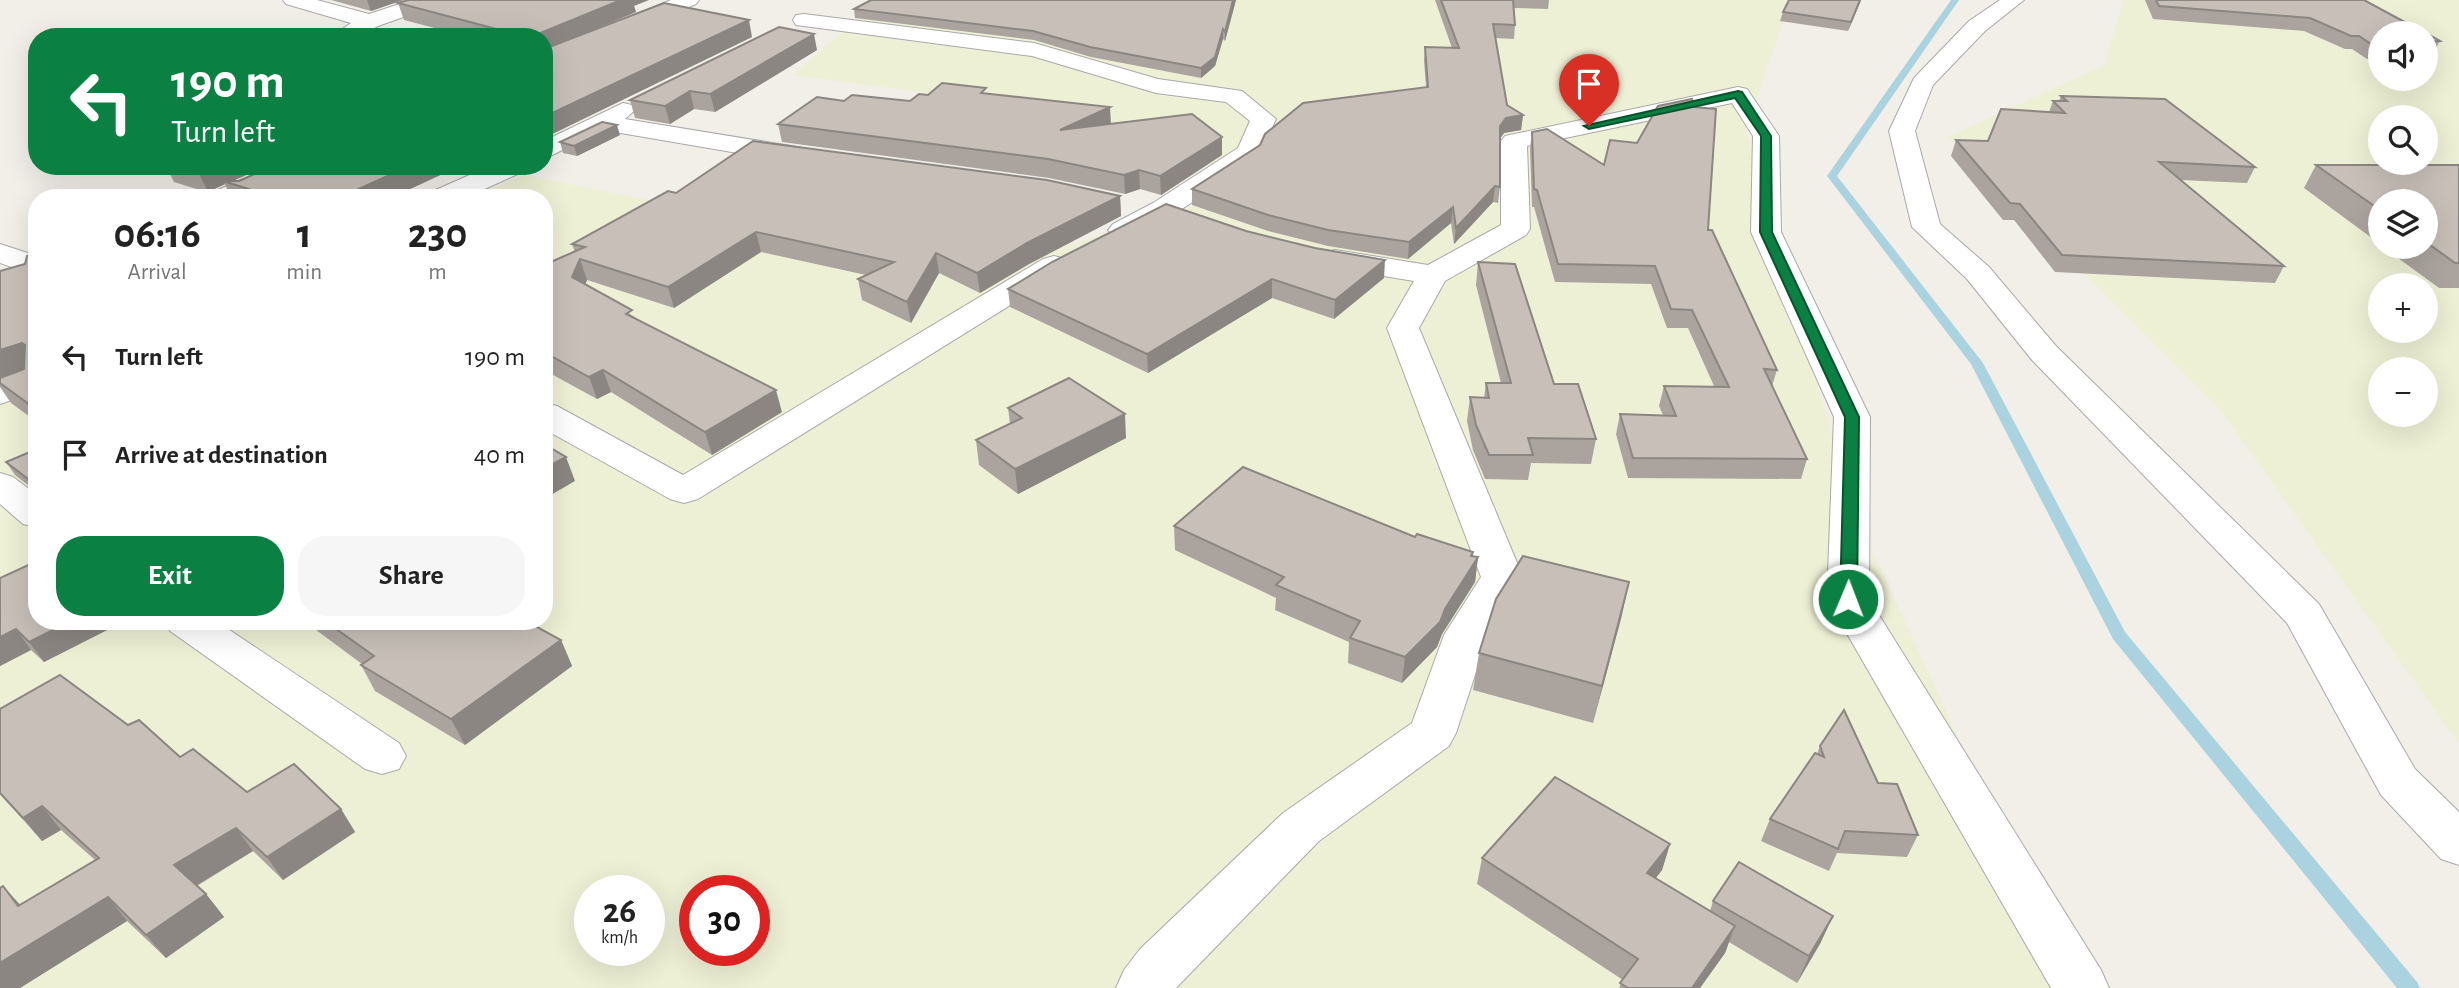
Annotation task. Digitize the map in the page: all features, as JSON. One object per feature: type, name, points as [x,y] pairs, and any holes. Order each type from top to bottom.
[{"type":"street","points":[[293,0],[370,21]]},
{"type":"street","points":[[358,28],[370,21],[433,0]]},
{"type":"street","points":[[553,57],[689,0]]},
{"type":"street","points":[[780,32],[844,0]]},
{"type":"street","points":[[2014,0],[1977,26],[1922,83],[1902,131],[1926,228],[1978,273],[2043,353],[2304,614],[2398,782],[2459,844]]},
{"type":"street","points":[[553,419],[684,491],[1041,272],[1163,209],[1249,152],[1263,119],[1233,96],[1156,86],[1034,50],[804,20]]},
{"type":"street","points":[[1144,988],[1160,966],[1301,827],[1432,733],[1466,635],[1502,576],[1403,328],[1433,275],[1516,229],[1514,141],[1738,94],[1766,136],[1766,232],[1852,417],[1848,599],[2081,988]]},
{"type":"street","points":[[553,146],[641,101]]},
{"type":"street","points":[[600,122],[819,159]]},
{"type":"street","points":[[244,189],[276,175]]},
{"type":"street","points":[[461,189],[493,175]]},
{"type":"street","points":[[1119,205],[1131,208],[1139,201],[1198,220]]},
{"type":"street","points":[[1303,252],[1433,275]]},
{"type":"street","points":[[0,253],[28,264]]},
{"type":"street","points":[[0,286],[28,275]]},
{"type":"street","points":[[0,394],[28,381]]},
{"type":"street","points":[[0,485],[28,508]]},
{"type":"street","points":[[198,630],[382,756]]},
{"type":"green space","points":[[881,0],[1791,0],[1746,129],[1851,504],[2074,988],[0,988],[0,406],[28,391],[28,630],[553,630],[553,189],[491,189],[524,175],[991,269],[1194,206],[1242,164],[1210,166],[1122,156],[934,94],[792,75]]},
{"type":"green space","points":[[2123,0],[2459,0],[2459,744],[2218,407],[1948,137],[2104,65]]},
{"type":"building","points":[[408,0],[621,0],[553,28],[492,28],[398,3]]},
{"type":"building","points":[[871,0],[1233,0],[1215,57],[1201,68],[1090,47],[1033,31],[854,9]]},
{"type":"building","points":[[1441,0],[1513,0],[1515,25],[1493,24],[1507,105],[1523,115],[1506,118],[1500,126],[1500,187],[1495,186],[1456,228],[1453,207],[1409,242],[1328,230],[1268,215],[1192,189],[1260,145],[1265,134],[1303,103],[1428,87],[1425,47],[1459,48]]},
{"type":"building","points":[[1789,0],[1860,0],[1851,22],[1783,12]]},
{"type":"building","points":[[2156,0],[2364,0],[2403,21],[2368,21],[2368,42],[2359,36],[2351,36],[2310,18],[2159,6]]},
{"type":"building","points":[[664,3],[749,20],[553,113],[553,46]]},
{"type":"building","points":[[779,27],[814,34],[710,94],[690,91],[665,106],[630,100]]},
{"type":"building","points":[[942,83],[986,88],[981,93],[1110,107],[1060,130],[1192,114],[1222,137],[1160,176],[1139,170],[1124,175],[1048,159],[778,124],[817,97],[844,101],[852,95],[910,101],[919,94],[928,95]]},
{"type":"building","points":[[2061,96],[2165,99],[2255,167],[2159,162],[2284,266],[2062,255],[2020,204],[2010,203],[1956,140],[1988,141],[2001,109],[2065,113],[2053,101],[2067,101]]},
{"type":"building","points":[[1692,99],[1694,107],[1716,109],[1708,230],[1712,230],[1777,370],[1764,369],[1807,459],[1633,458],[1620,414],[1676,416],[1664,386],[1729,387],[1692,310],[1671,309],[1655,266],[1558,264],[1537,190],[1534,189],[1532,132],[1547,129],[1604,165],[1610,140],[1637,143],[1658,106]]},
{"type":"building","points":[[602,122],[617,125],[574,146],[560,142]]},
{"type":"building","points":[[753,141],[1047,180],[1120,196],[1027,243],[977,273],[936,253],[907,302],[858,279],[894,262],[756,232],[668,287],[580,259],[572,277],[632,310],[626,314],[776,390],[705,432],[603,370],[589,377],[553,357],[553,261],[585,247],[572,244],[668,191],[676,193]]},
{"type":"building","points":[[2316,165],[2368,165],[2368,175],[2438,175],[2438,165],[2459,165],[2459,263],[2438,251],[2438,189],[2368,189],[2368,202]]},
{"type":"building","points":[[253,175],[390,175],[359,189],[248,189],[223,181],[239,181]]},
{"type":"building","points":[[1166,204],[1246,231],[1315,248],[1385,260],[1335,300],[1272,279],[1147,354],[1008,289],[1052,262]]},
{"type":"building","points":[[27,256],[28,403],[0,383],[0,378],[24,369],[25,345],[22,343],[0,350],[0,271],[25,264]]},
{"type":"building","points":[[1478,262],[1515,264],[1554,384],[1578,384],[1596,439],[1528,438],[1533,455],[1489,455],[1476,425],[1470,397],[1489,398],[1486,383],[1511,383]]},
{"type":"building","points":[[1069,378],[1125,414],[1015,469],[976,440],[1022,418],[1008,408]]},
{"type":"building","points":[[553,449],[566,457],[553,464]]},
{"type":"building","points":[[28,453],[28,479],[6,462]]},
{"type":"building","points":[[1243,467],[1415,537],[1417,534],[1473,552],[1471,556],[1478,557],[1445,609],[1440,622],[1405,657],[1350,638],[1360,621],[1276,585],[1284,577],[1174,526]]},
{"type":"building","points":[[1523,556],[1629,582],[1602,686],[1479,653],[1496,599]]},
{"type":"building","points":[[28,565],[28,630],[53,630],[29,642],[16,629],[0,637],[0,578]]},
{"type":"building","points":[[338,630],[543,630],[561,640],[451,719],[361,665],[374,656]]},
{"type":"building","points":[[60,675],[128,725],[139,720],[180,757],[193,749],[247,792],[294,764],[341,809],[267,857],[236,828],[174,865],[206,894],[146,935],[108,897],[0,963],[0,888],[3,886],[18,906],[99,858],[42,806],[23,818],[0,793],[0,709]]},
{"type":"building","points":[[1844,710],[1878,783],[1897,784],[1918,835],[1845,831],[1838,849],[1770,819],[1815,753],[1824,757],[1820,746]]},
{"type":"building","points":[[1555,777],[1670,844],[1647,873],[1735,926],[1692,988],[1628,988],[1620,983],[1638,959],[1482,858]]},
{"type":"building","points":[[1739,862],[1833,916],[1809,956],[1713,901]]},
{"type":"waterway","points":[[1955,0],[1832,176],[1977,363],[2119,635],[2410,988]]},
{"type":"route","points":[[1589,126],[1738,94],[1766,136],[1766,232],[1852,417],[1848,599]]}]
